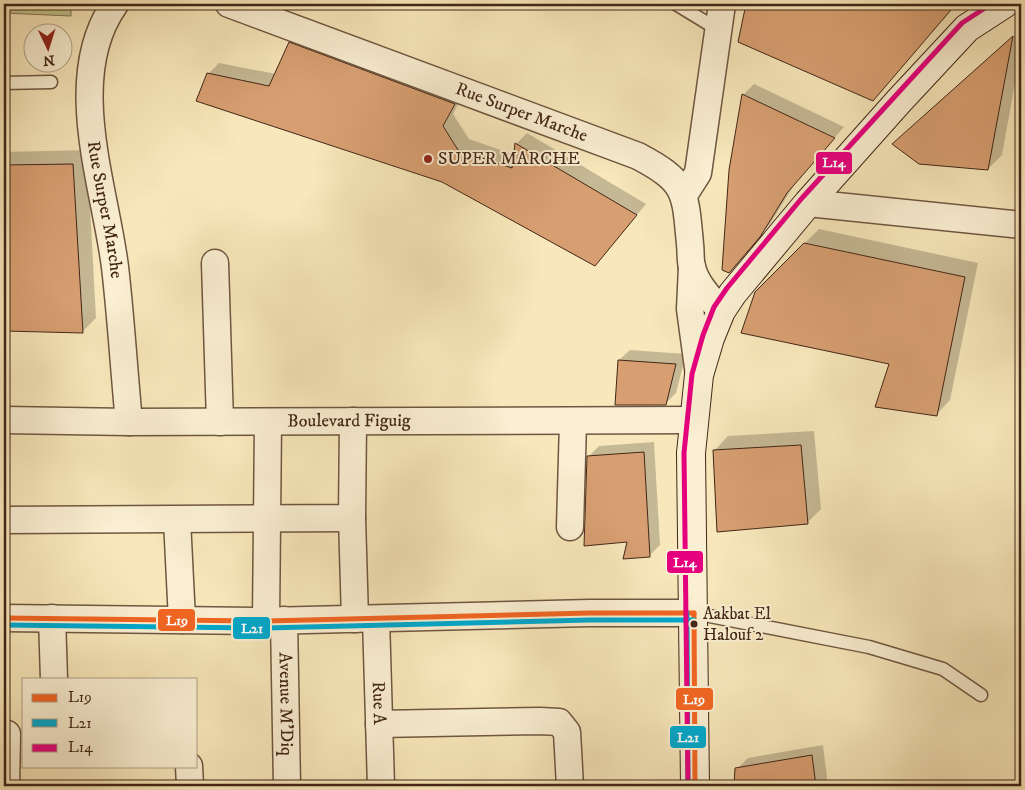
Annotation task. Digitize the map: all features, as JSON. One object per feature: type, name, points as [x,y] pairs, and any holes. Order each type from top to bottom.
[{"type":"main road","points":[[967,28],[979,4]]},
{"type":"main road","points":[[695,786],[694,613],[690,495],[694,420],[699,375],[721,311],[748,273],[899,101],[967,28],[1004,4]]},
{"type":"street","name":"Rue Surper Marche","points":[[115,4],[104,19],[98,34],[92,72],[91,103],[99,189],[115,267],[129,422]]},
{"type":"street","name":"Rue Surper Marche","points":[[229,4],[638,156],[664,170],[677,182],[684,195],[692,266],[701,286],[721,311]]},
{"type":"street","points":[[684,195],[698,173],[722,4]]},
{"type":"street","points":[[808,204],[1021,225]]},
{"type":"street","points":[[215,263],[220,422]]},
{"type":"street","points":[[692,266],[690,309],[699,375]]},
{"type":"street","name":"Boulevard Figuig","points":[[4,420],[129,422],[573,422],[694,420]]},
{"type":"street","name":"Avenue M'Diq","points":[[268,422],[266,520],[287,786]]},
{"type":"street","name":"Rue A","points":[[353,422],[352,518],[379,724],[381,786]]},
{"type":"street","points":[[570,527],[573,422]]},
{"type":"street","points":[[4,520],[266,520],[352,518]]},
{"type":"street","points":[[177,520],[182,620]]},
{"type":"street","points":[[4,618],[275,620],[590,613],[694,613]]},
{"type":"street","points":[[52,618],[54,678]]},
{"type":"street","points":[[379,724],[559,722],[567,732],[570,786]]},
{"type":"street","points":[[6,786],[12,735]]},
{"type":"street","points":[[189,768],[190,786]]},
{"type":"lane","points":[[676,4],[718,29]]},
{"type":"lane","points":[[4,83],[51,82]]},
{"type":"lane","points":[[694,613],[869,647],[943,669],[982,695]]},
{"type":"shaded area","points":[[4,4],[71,4],[71,16],[4,13]]},
{"type":"building","points":[[746,4],[956,4],[873,101],[738,42]]},
{"type":"building","points":[[1013,36],[988,170],[919,164],[892,144]]},
{"type":"building","name":"SUPER MARCHE","points":[[289,42],[455,104],[443,126],[458,150],[512,168],[515,143],[637,215],[595,266],[442,182],[196,101],[207,73],[269,86]]},
{"type":"building","points":[[742,94],[835,138],[787,193],[760,237],[729,273],[722,270],[729,170]]},
{"type":"building","points":[[73,164],[83,333],[4,331],[4,165]]},
{"type":"building","points":[[804,243],[965,277],[937,416],[875,407],[889,364],[741,333],[755,292]]},
{"type":"building","points":[[618,360],[676,364],[666,405],[615,405]]},
{"type":"building","points":[[801,445],[808,524],[717,532],[713,450]]},
{"type":"building","points":[[644,452],[650,557],[623,559],[627,542],[584,546],[587,456]]},
{"type":"building","points":[[812,755],[816,786],[734,786],[735,768]]},
{"type":"transit line","name":"L14","points":[[688,786],[684,453],[692,374],[703,335],[714,307],[727,288],[802,198],[962,23],[991,4]]},
{"type":"transit line","name":"L19","points":[[4,618],[266,621],[590,613],[694,613]]},
{"type":"transit line","name":"L21","points":[[687,613],[688,786]]},
{"type":"transit line","name":"L19","points":[[694,613],[695,786]]},
{"type":"transit line","name":"L21","points":[[4,625],[266,628],[590,620],[694,620]]},
{"type":"place","name":"SUPER MARCHE","points":[[428,159]]},
{"type":"place","name":"Aakbat El Halouf 2","points":[[694,624]]}]
